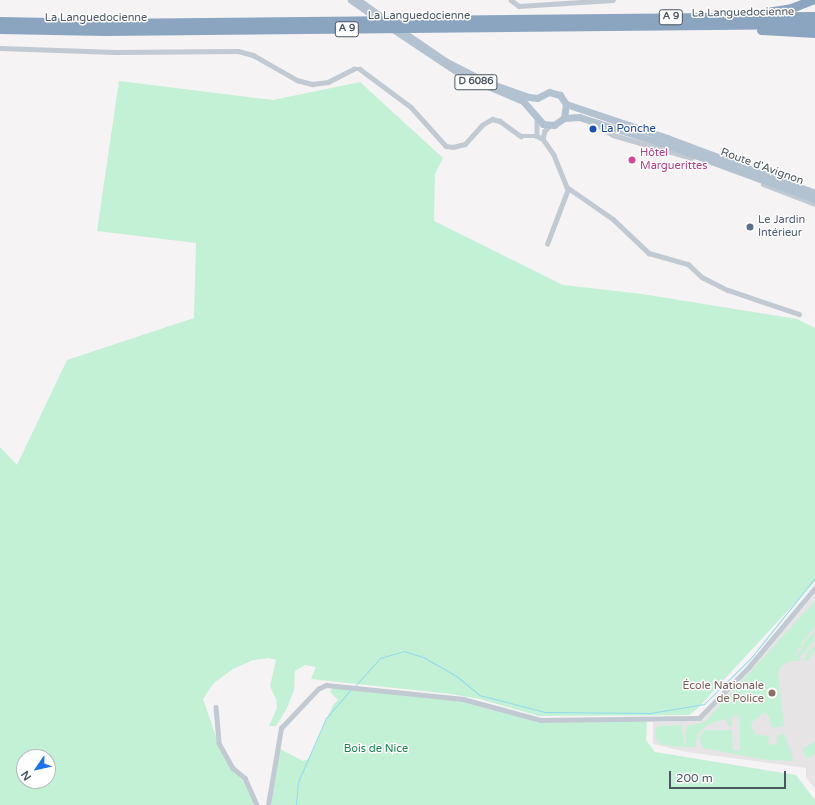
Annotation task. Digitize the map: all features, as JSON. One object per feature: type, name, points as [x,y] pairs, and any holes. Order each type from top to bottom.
[{"type":"highway","points":[[754,17],[764,12],[791,8],[812,0]]},
{"type":"highway","name":"La Languedocienne","points":[[0,21],[104,23],[815,16]]},
{"type":"highway","name":"La Languedocienne","points":[[0,29],[105,31],[815,24]]},
{"type":"highway","points":[[749,25],[761,30],[815,33]]},
{"type":"main road","name":"D 6086","points":[[352,0],[467,77],[523,100],[536,117]]},
{"type":"main road","name":"D 6086","points":[[358,0],[364,7]]},
{"type":"main road","name":"D 6086","points":[[418,45],[488,83],[529,97],[539,96]]},
{"type":"main road","points":[[555,93],[566,104],[564,118],[550,126],[536,117],[534,104],[539,96],[555,93]]},
{"type":"main road","name":"Route d'Avignon","points":[[566,104],[668,138],[815,193]]},
{"type":"main road","name":"Route d'Avignon","points":[[564,118],[579,117],[670,146],[815,199]]},
{"type":"street","points":[[511,0],[519,6],[613,0]]},
{"type":"street","points":[[0,48],[115,52],[238,51],[253,55],[300,82],[312,84],[324,83],[360,68],[411,107],[446,146],[453,147],[465,144],[482,125],[492,119],[500,121],[521,136],[537,136],[543,139],[554,155],[568,189],[613,219],[649,253],[690,266],[722,288],[776,308],[799,314]]},
{"type":"street","points":[[536,117],[537,136]]},
{"type":"street","points":[[589,120],[612,135],[689,157],[815,204]]},
{"type":"street","points":[[543,139],[545,132],[550,126]]},
{"type":"street","points":[[547,244],[568,189]]},
{"type":"street","points":[[268,805],[281,728],[318,689],[326,685],[463,699],[541,720],[699,718],[748,668],[815,588]]},
{"type":"street","points":[[216,707],[220,743],[233,768],[245,778],[256,805]]},
{"type":"shaded area","name":"École Nationale de Police","points":[[815,594],[815,789],[806,777],[806,768],[687,752],[653,744],[653,722],[700,721]]},
{"type":"green space","points":[[119,81],[273,100],[360,82],[443,158],[435,174],[434,221],[563,285],[642,294],[797,319],[815,328],[815,581],[696,710],[689,715],[539,716],[480,699],[451,694],[311,679],[316,667],[305,665],[295,671],[294,690],[286,710],[276,726],[269,726],[277,708],[276,699],[270,686],[276,660],[269,658],[253,660],[233,669],[214,683],[203,699],[221,751],[229,765],[247,786],[254,805],[0,805],[0,447],[17,465],[67,360],[194,318],[196,243],[97,231]]},
{"type":"green space","points":[[815,601],[815,627],[801,643],[802,648],[797,648],[798,653],[789,659],[799,654],[799,649],[803,649],[803,644],[814,631],[815,640],[798,659],[804,660],[809,650],[815,646],[815,650],[809,660],[789,661],[783,665],[778,672],[784,726],[773,728],[768,715],[764,713],[752,722],[751,727],[757,735],[769,736],[768,744],[776,745],[777,735],[782,735],[783,731],[793,757],[792,761],[767,760],[703,748],[699,737],[705,730],[732,730],[733,750],[740,751],[740,716],[732,717],[732,727],[729,727],[725,719],[709,724],[698,733],[695,747],[686,747],[685,732],[688,726],[705,722]]},
{"type":"green space","name":"Bois de Nice","points":[[333,687],[456,700],[541,723],[647,721],[646,740],[655,752],[796,775],[815,800],[815,805],[271,805],[280,749],[303,761],[309,759],[333,705],[338,700],[330,692]]},
{"type":"green space","points":[[681,725],[685,747],[662,745],[656,739],[655,730],[658,726]]},
{"type":"green space","points":[[815,742],[815,754],[807,759],[802,749]]},
{"type":"waterway","points":[[355,686],[380,658],[404,651],[425,658],[459,678],[479,695],[545,712],[650,713],[704,704],[750,659],[815,578]]},
{"type":"waterway","points":[[296,805],[298,782],[326,718],[351,689]]},
{"type":"place","name":"La Ponche","points":[[593,129]]},
{"type":"place","name":"Hôtel Marguerittes","points":[[632,160]]},
{"type":"place","name":"Le Jardin Intérieur","points":[[750,227]]},
{"type":"place","name":"École Nationale de Police","points":[[772,693]]}]
